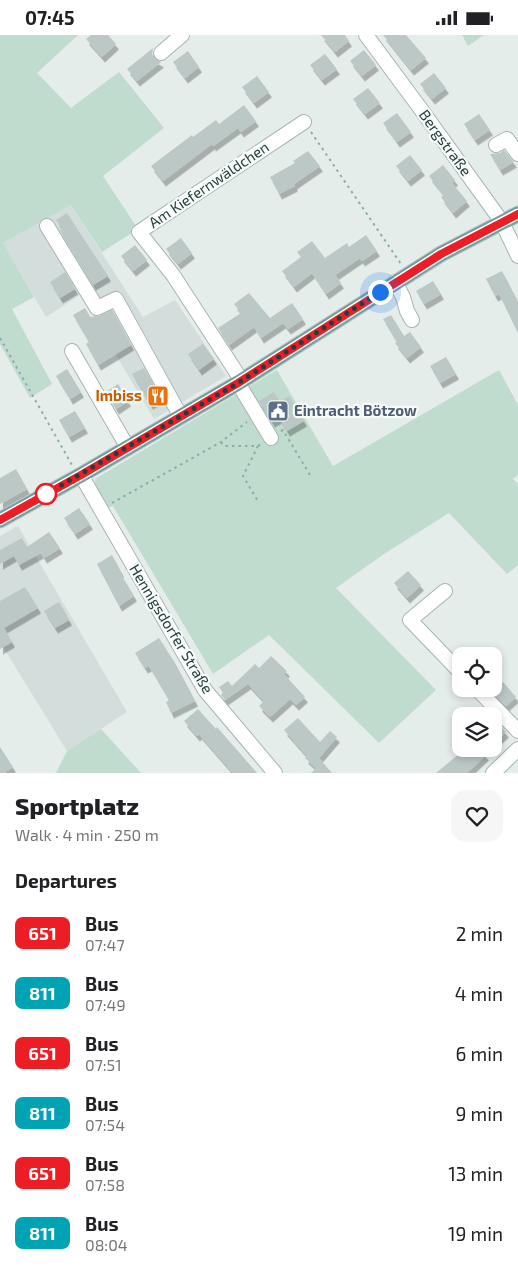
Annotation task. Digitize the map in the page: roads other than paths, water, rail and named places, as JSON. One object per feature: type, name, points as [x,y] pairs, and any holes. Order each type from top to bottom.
[{"type":"main road","points":[[0,520],[240,382],[441,254],[518,214]]},
{"type":"street","points":[[161,53],[182,35]]},
{"type":"street","name":"Bergstraße","points":[[366,35],[502,223],[518,256]]},
{"type":"street","name":"Am Kiefernwäldchen","points":[[240,382],[173,275],[139,232],[304,122]]},
{"type":"street","points":[[496,145],[507,139],[518,154]]},
{"type":"street","points":[[47,226],[97,308],[116,299],[181,417]]},
{"type":"street","points":[[401,278],[406,311],[412,320]]},
{"type":"street","points":[[72,351],[128,448]]},
{"type":"street","points":[[240,382],[271,438]]},
{"type":"street","name":"Hennigsdorfer Straße","points":[[80,475],[205,689],[275,773]]},
{"type":"street","points":[[445,591],[410,620],[452,664]]},
{"type":"street","points":[[485,697],[518,731]]},
{"type":"street","points":[[493,773],[518,749]]},
{"type":"place","name":"Imbiss","points":[[158,396]]},
{"type":"place","name":"Eintracht Bötzow","points":[[278,411]]}]
